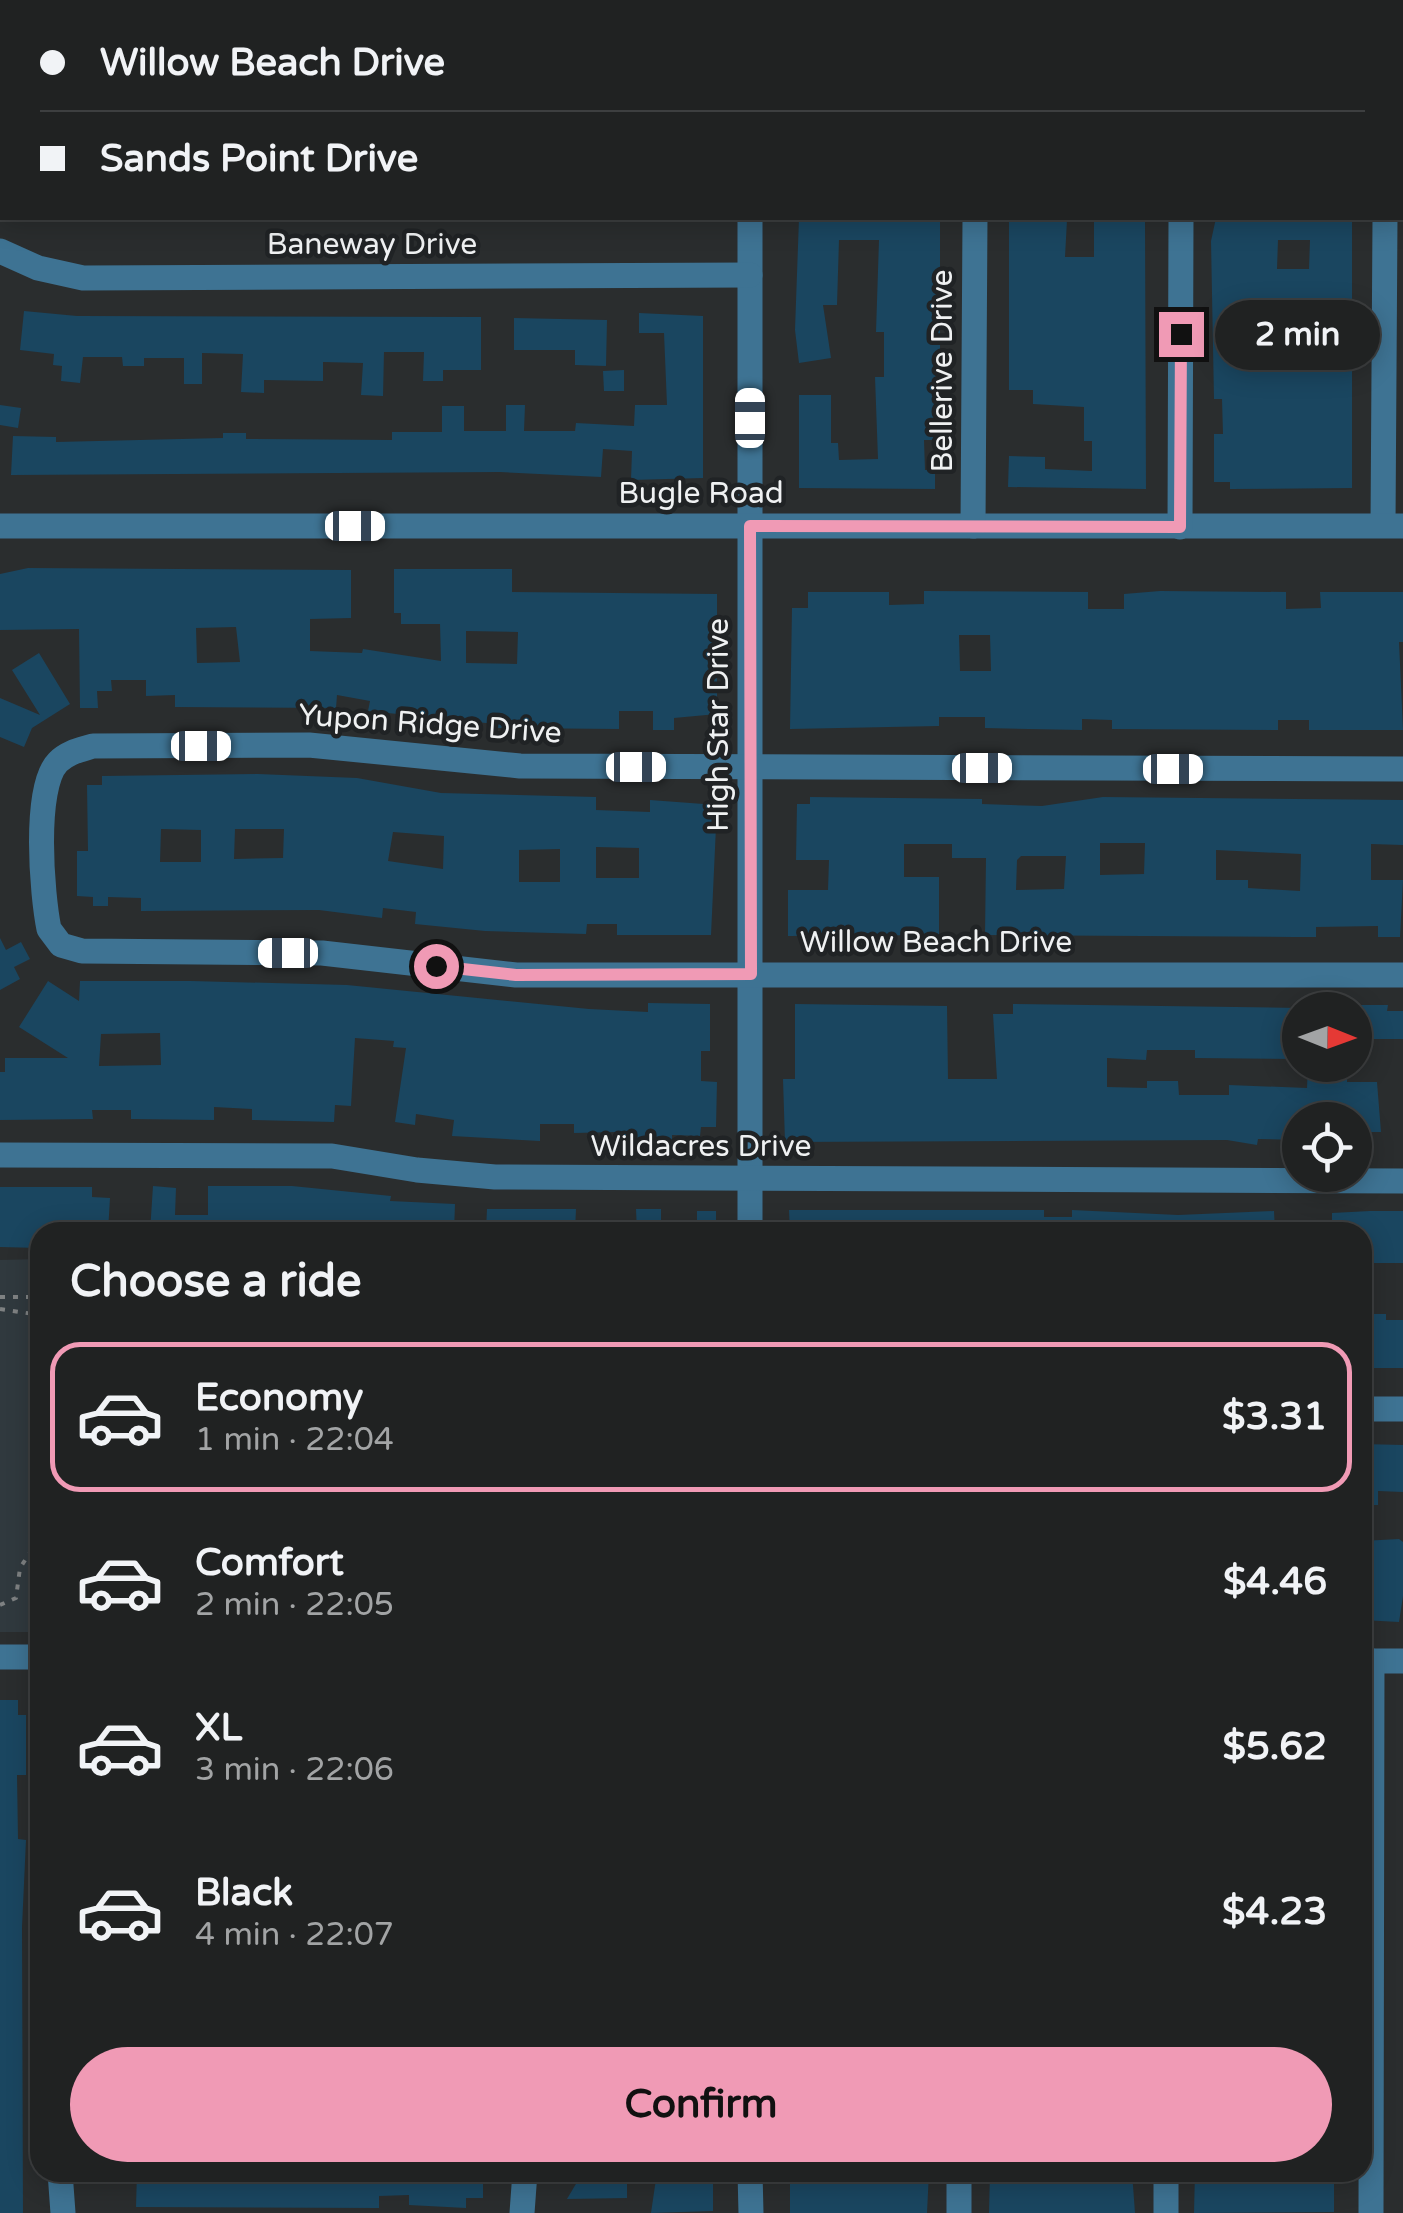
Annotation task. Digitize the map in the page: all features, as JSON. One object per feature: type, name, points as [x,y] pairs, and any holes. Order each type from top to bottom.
[{"type":"street","name":"High Star Drive","points":[[750,220],[750,1222]]},
{"type":"street","name":"Bellerive Drive","points":[[973,526],[975,220]]},
{"type":"street","points":[[1180,527],[1181,220]]},
{"type":"street","points":[[1385,220],[1393,526]]},
{"type":"street","name":"Baneway Drive","points":[[0,251],[38,268],[83,278],[750,275]]},
{"type":"street","name":"Bugle Road","points":[[0,526],[1393,526]]},
{"type":"street","name":"Yupon Ridge Drive","points":[[44,879],[44,788],[55,764],[70,752],[93,746],[309,745],[475,764],[1403,770]]},
{"type":"street","name":"Willow Beach Drive","points":[[44,879],[49,930],[61,945],[82,951],[322,953],[516,975],[1403,975]]},
{"type":"street","name":"Wildacres Drive","points":[[0,1155],[296,1154],[495,1177],[1403,1181]]},
{"type":"street","points":[[1372,1409],[1403,1409]]},
{"type":"street","points":[[0,1657],[30,1658]]},
{"type":"street","points":[[1372,1661],[1403,1661]]},
{"type":"street","points":[[61,2182],[63,2213]]},
{"type":"street","points":[[522,2213],[524,2182]]},
{"type":"street","points":[[750,2182],[751,2213]]},
{"type":"street","points":[[959,2182],[959,2213]]},
{"type":"street","points":[[1166,2182],[1166,2213]]},
{"type":"street","points":[[1371,2182],[1371,2213]]},
{"type":"path","points":[[0,1297],[30,1297]]},
{"type":"path","points":[[0,1308],[30,1313]]},
{"type":"path","points":[[0,1605],[16,1598],[20,1568],[30,1552]]},
{"type":"shaded area","points":[[30,1259],[30,1632],[0,1632],[0,1260]]},
{"type":"building","points":[[799,220],[940,222],[940,440],[924,440],[925,470],[935,470],[935,489],[799,488],[799,395],[831,395],[831,443],[838,443],[839,460],[878,459],[875,377],[884,377],[884,332],[876,332],[879,240],[839,240],[837,305],[823,305],[831,358],[799,363],[795,330]]},
{"type":"building","points":[[1009,220],[1067,220],[1065,257],[1094,257],[1094,220],[1145,222],[1146,489],[1008,487],[1009,456],[1045,457],[1045,469],[1092,471],[1092,441],[1084,441],[1084,407],[1033,404],[1033,390],[1009,390]]},
{"type":"building","points":[[1216,220],[1352,220],[1352,488],[1230,489],[1230,482],[1214,482],[1214,434],[1223,434],[1222,399],[1214,399],[1211,241]],"holes":[[[1278,240],[1310,240],[1309,269],[1277,269]]]},
{"type":"building","points":[[24,311],[77,316],[481,317],[481,370],[443,370],[443,381],[423,381],[424,352],[384,352],[383,396],[361,395],[363,363],[323,362],[323,381],[264,380],[264,393],[241,392],[243,354],[202,353],[202,384],[184,384],[184,358],[144,358],[144,366],[123,366],[122,357],[83,357],[80,383],[61,381],[62,366],[53,365],[54,354],[20,350]]},
{"type":"building","points":[[639,313],[703,316],[703,478],[631,480],[632,451],[603,449],[601,477],[500,472],[11,475],[13,436],[56,437],[56,442],[223,438],[223,433],[246,433],[246,439],[392,440],[392,432],[442,432],[442,406],[464,406],[464,431],[506,431],[506,405],[525,405],[524,431],[575,431],[576,423],[634,426],[635,405],[667,405],[664,333],[639,333]]},
{"type":"building","points":[[514,318],[607,320],[606,366],[575,365],[575,350],[514,350]]},
{"type":"building","points":[[624,370],[624,391],[604,391],[603,371]]},
{"type":"building","points":[[0,405],[21,408],[18,428],[0,425]]},
{"type":"building","points":[[28,568],[351,570],[351,618],[310,619],[310,651],[362,653],[363,649],[441,661],[440,624],[401,624],[401,613],[394,613],[394,569],[512,569],[512,592],[717,594],[717,714],[674,718],[674,730],[653,730],[653,711],[619,711],[619,729],[496,728],[496,724],[368,711],[370,701],[337,695],[336,708],[175,707],[175,695],[146,696],[146,680],[111,680],[112,691],[97,691],[98,708],[80,708],[79,629],[0,630],[0,574]],"holes":[[[236,627],[240,662],[197,663],[196,628]],[[466,631],[518,632],[517,664],[466,663]]]},
{"type":"building","points":[[924,591],[1088,592],[1088,609],[1124,609],[1124,594],[1286,592],[1286,609],[1321,608],[1320,592],[1403,592],[1403,642],[1399,642],[1403,730],[1309,730],[1309,720],[1278,720],[1278,730],[1112,729],[1112,720],[1082,719],[1082,730],[985,728],[985,717],[939,717],[939,726],[790,729],[792,608],[808,608],[808,592],[889,592],[889,605],[924,604]],"holes":[[[959,635],[990,635],[991,671],[960,671]]]},
{"type":"building","points":[[39,653],[70,704],[32,728],[24,747],[0,737],[0,698],[40,715],[12,670]]},
{"type":"building","points":[[258,774],[357,778],[441,793],[596,797],[596,810],[650,812],[650,800],[717,805],[711,935],[617,935],[617,924],[587,924],[586,934],[485,931],[415,924],[416,912],[383,908],[382,918],[319,910],[141,911],[141,898],[108,897],[108,906],[93,906],[93,897],[77,896],[77,851],[88,851],[87,785],[102,785],[102,776]],"holes":[[[161,829],[201,830],[201,862],[160,862]],[[235,829],[284,829],[283,858],[234,859]],[[393,832],[444,836],[443,869],[388,861]],[[596,847],[639,848],[639,878],[596,878]],[[560,849],[560,882],[519,882],[519,850]]]},
{"type":"building","points":[[810,797],[982,799],[982,804],[1042,806],[1103,797],[1403,800],[1403,845],[1371,844],[1371,880],[1403,880],[1400,937],[1378,937],[1378,926],[1316,927],[1316,937],[985,935],[986,858],[952,858],[952,844],[904,844],[904,877],[939,877],[939,935],[788,936],[788,890],[828,890],[829,860],[796,860],[797,804],[810,804]],"holes":[[[1100,843],[1145,843],[1144,874],[1100,875]],[[1216,850],[1301,854],[1300,891],[1248,888],[1248,880],[1216,880]],[[1021,856],[1066,856],[1064,889],[1016,890],[1017,860]]]},
{"type":"building","points":[[0,938],[6,950],[21,942],[30,959],[14,967],[20,979],[0,990]]},
{"type":"building","points":[[48,981],[79,1001],[80,981],[191,981],[347,985],[648,1012],[648,1003],[710,1004],[710,1051],[701,1051],[701,1081],[717,1082],[716,1127],[701,1127],[700,1136],[672,1135],[672,1143],[654,1143],[654,1138],[616,1138],[615,1132],[574,1133],[574,1124],[540,1124],[540,1141],[452,1136],[454,1120],[416,1114],[415,1125],[395,1122],[406,1048],[393,1047],[394,1041],[355,1038],[351,1106],[335,1105],[334,1122],[252,1120],[252,1109],[214,1107],[214,1120],[131,1119],[131,1110],[92,1110],[93,1119],[0,1120],[0,1072],[5,1072],[5,1058],[68,1058],[19,1027]],"holes":[[[160,1033],[161,1065],[99,1066],[101,1034]]]},
{"type":"building","points":[[795,1004],[947,1006],[948,1079],[997,1079],[993,1014],[1013,1014],[1013,1004],[1282,1008],[1282,1059],[1195,1058],[1195,1050],[1147,1050],[1146,1060],[1107,1058],[1107,1087],[1147,1088],[1147,1081],[1178,1081],[1179,1095],[1229,1095],[1229,1085],[1307,1088],[1307,1082],[1377,1082],[1381,1132],[1372,1132],[1372,1102],[1282,1102],[1282,1140],[1258,1139],[1257,1145],[1227,1140],[785,1142],[783,1079],[795,1079]]},
{"type":"building","points":[[1372,1005],[1388,1005],[1387,1011],[1403,1011],[1403,1039],[1372,1039]]},
{"type":"building","points":[[153,1186],[176,1188],[175,1215],[208,1215],[208,1186],[292,1186],[391,1196],[390,1201],[455,1204],[454,1222],[151,1222]]},
{"type":"building","points":[[0,1187],[92,1187],[92,1197],[110,1198],[109,1222],[30,1222],[30,1248],[0,1247]]},
{"type":"building","points":[[487,1209],[576,1209],[575,1222],[486,1222]]},
{"type":"building","points":[[636,1209],[661,1209],[661,1222],[637,1222]]},
{"type":"building","points":[[789,1210],[1044,1210],[1044,1217],[1072,1217],[1072,1210],[1178,1215],[1274,1211],[1275,1222],[790,1222]]},
{"type":"building","points":[[697,1211],[716,1211],[716,1222],[697,1222]]},
{"type":"building","points":[[1403,1211],[1403,1263],[1372,1263],[1372,1222],[1332,1222],[1332,1213]]},
{"type":"building","points":[[1372,1314],[1386,1314],[1386,1320],[1403,1320],[1403,1368],[1372,1368]]},
{"type":"building","points":[[1372,1444],[1403,1445],[1403,1492],[1378,1491],[1378,1505],[1372,1505]]},
{"type":"building","points":[[1372,1540],[1403,1542],[1399,1622],[1372,1621]]},
{"type":"building","points":[[0,1700],[18,1700],[18,1715],[26,1715],[26,1775],[17,1775],[18,1839],[26,1840],[22,1927],[23,2213],[0,2213]]},
{"type":"building","points":[[137,2182],[483,2182],[483,2198],[466,2198],[466,2208],[409,2205],[409,2195],[379,2196],[379,2208],[136,2207]]},
{"type":"building","points":[[577,2182],[627,2182],[627,2198],[567,2199]]},
{"type":"building","points":[[656,2182],[713,2182],[713,2211],[651,2213]]},
{"type":"building","points":[[790,2182],[929,2182],[927,2213],[790,2213]]},
{"type":"building","points":[[990,2182],[1133,2182],[1135,2213],[989,2213]]},
{"type":"building","points":[[1195,2182],[1334,2182],[1334,2212],[1194,2213]]},
{"type":"route","points":[[436,966],[516,975],[751,974],[750,526],[1180,527],[1181,334]]}]
